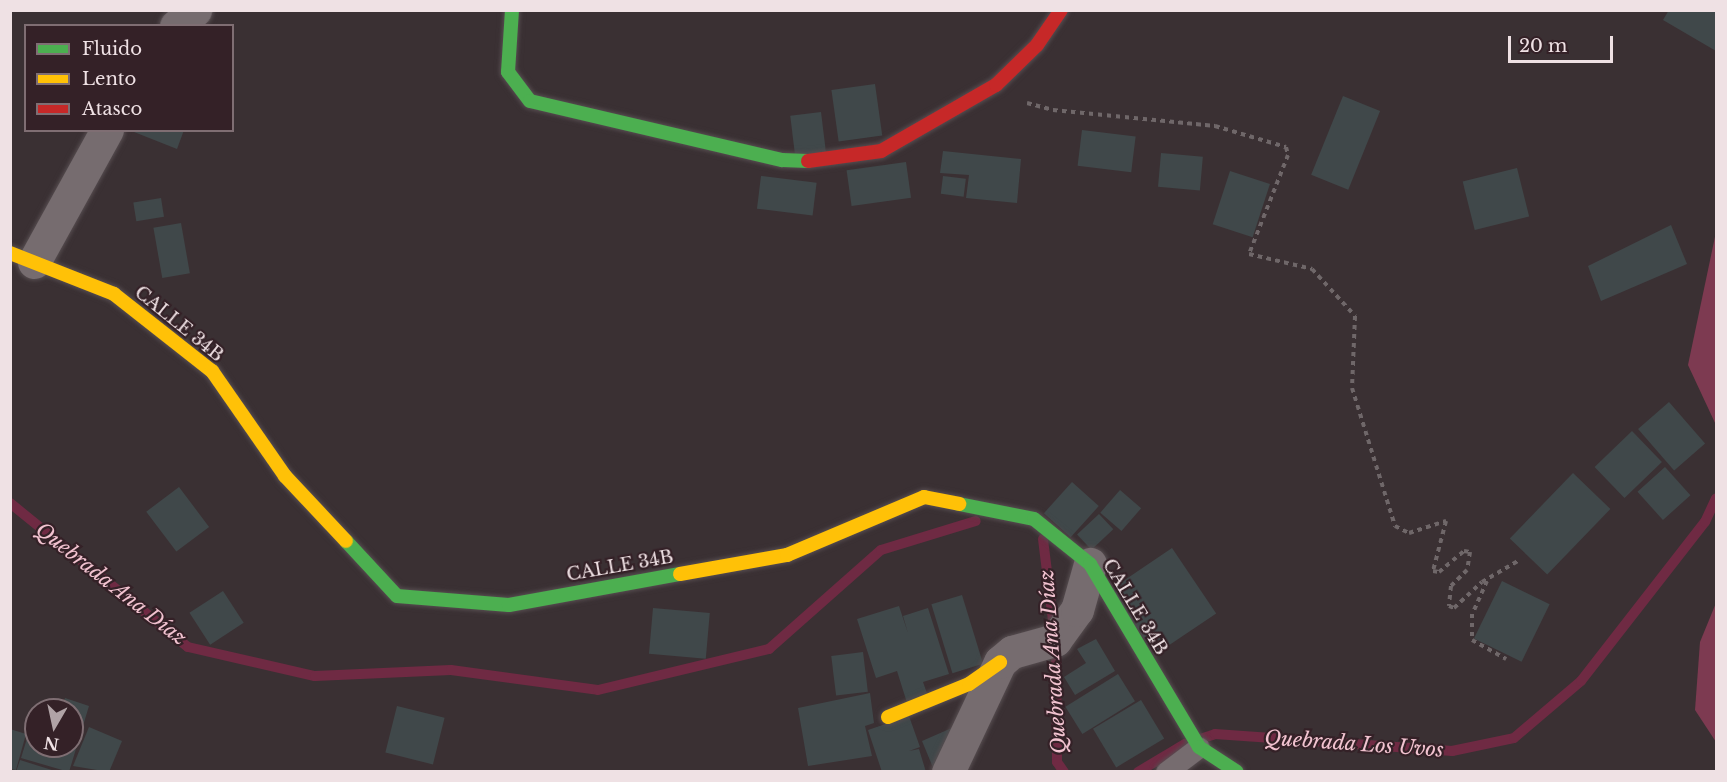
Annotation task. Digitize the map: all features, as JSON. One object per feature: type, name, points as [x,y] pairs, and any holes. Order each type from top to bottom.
[{"type":"street","points":[[178,24],[195,10]]},
{"type":"street","points":[[512,10],[508,72],[530,101],[782,160],[830,160],[881,151],[985,92],[1037,45],[1062,10]]},
{"type":"street","points":[[22,257],[106,132]]},
{"type":"street","name":"CALLE 34B","points":[[22,257],[114,294],[212,371],[285,476],[397,596],[509,605],[788,555],[924,497],[1034,519],[1090,564],[1194,740],[1237,771]]},
{"type":"street","points":[[888,717],[969,684],[1012,652],[1055,640],[1077,610],[1090,564]]},
{"type":"street","points":[[948,771],[1000,662]]},
{"type":"lane","points":[[1166,771],[1194,740]]},
{"type":"path","points":[[985,92],[1053,110],[1215,126],[1286,147],[1288,154],[1249,254],[1312,269],[1355,316],[1352,388],[1395,526],[1409,533],[1446,521],[1432,571],[1439,572],[1464,551],[1470,552],[1467,570],[1451,586],[1449,606],[1454,608],[1487,581],[1518,561]]},
{"type":"path","points":[[1487,581],[1472,614],[1472,640],[1506,659]]},
{"type":"shaded area","points":[[1716,232],[1716,425],[1688,365]]},
{"type":"shaded area","points":[[1716,603],[1716,742],[1695,710],[1700,642]]},
{"type":"building","points":[[1669,10],[1716,10],[1716,51],[1663,20]]},
{"type":"building","points":[[875,84],[882,135],[839,142],[831,90]]},
{"type":"building","points":[[1343,96],[1380,111],[1348,190],[1311,175]]},
{"type":"building","points":[[821,112],[826,154],[795,157],[790,116]]},
{"type":"building","points":[[1082,130],[1136,137],[1131,172],[1078,166]]},
{"type":"building","points":[[134,132],[183,132],[177,149]]},
{"type":"building","points":[[943,151],[1021,159],[1017,203],[966,198],[969,175],[940,173]]},
{"type":"building","points":[[1161,153],[1203,157],[1200,191],[1158,187]]},
{"type":"building","points":[[906,162],[911,198],[852,206],[847,170]]},
{"type":"building","points":[[1517,168],[1529,217],[1475,230],[1463,182]]},
{"type":"building","points":[[1230,171],[1270,184],[1253,237],[1213,224]]},
{"type":"building","points":[[761,176],[817,183],[813,216],[757,209]]},
{"type":"building","points":[[943,176],[966,179],[964,197],[941,194]]},
{"type":"building","points":[[161,198],[164,217],[136,221],[133,202]]},
{"type":"building","points":[[181,223],[190,273],[162,278],[153,228]]},
{"type":"building","points":[[1671,225],[1687,264],[1601,301],[1588,266]]},
{"type":"building","points":[[1669,402],[1705,444],[1674,470],[1638,429]]},
{"type":"building","points":[[1632,431],[1662,462],[1624,498],[1595,467]]},
{"type":"building","points":[[1665,467],[1690,495],[1663,520],[1638,492]]},
{"type":"building","points":[[1573,473],[1610,509],[1547,575],[1510,538]]},
{"type":"building","points":[[1072,482],[1099,506],[1071,537],[1044,513]]},
{"type":"building","points":[[179,487],[209,527],[176,552],[146,512]]},
{"type":"building","points":[[1120,490],[1141,508],[1121,531],[1100,513]]},
{"type":"building","points":[[1099,514],[1113,529],[1091,550],[1077,534]]},
{"type":"building","points":[[1172,548],[1216,613],[1155,655],[1111,589]]},
{"type":"building","points":[[1502,581],[1550,604],[1522,662],[1474,639]]},
{"type":"building","points":[[223,591],[244,623],[210,645],[189,613]]},
{"type":"building","points":[[962,595],[983,664],[952,673],[931,604]]},
{"type":"building","points":[[899,606],[908,633],[903,616],[928,608],[949,674],[923,682],[929,699],[908,706],[897,671],[876,678],[857,619]]},
{"type":"building","points":[[653,608],[710,613],[706,659],[649,654]]},
{"type":"building","points":[[1096,639],[1115,671],[1075,695],[1064,677],[1086,663],[1077,649]]},
{"type":"building","points":[[863,652],[868,692],[836,696],[831,656]]},
{"type":"building","points":[[1118,674],[1135,701],[1082,734],[1065,707]]},
{"type":"building","points":[[870,693],[874,723],[865,726],[872,756],[808,766],[798,708]]},
{"type":"building","points":[[1141,700],[1164,739],[1116,767],[1093,729]]},
{"type":"building","points":[[84,704],[89,706],[84,722]]},
{"type":"building","points":[[397,706],[445,718],[433,764],[385,753]]},
{"type":"building","points":[[909,716],[920,747],[909,751],[919,749],[926,772],[882,772],[868,730]]},
{"type":"building","points":[[89,727],[122,741],[109,772],[73,766],[76,758],[84,758],[84,739]]},
{"type":"building","points":[[954,727],[934,770],[922,741]]},
{"type":"building","points":[[10,729],[24,733],[24,741],[16,770],[10,769]]},
{"type":"building","points":[[24,748],[24,758],[73,758],[69,772],[21,758]]},
{"type":"building","points":[[20,760],[55,771],[16,772]]},
{"type":"waterway","name":"Quebrada Los Uvos","points":[[1138,772],[1185,744],[1215,734],[1452,751],[1514,738],[1581,681],[1705,522],[1716,498]]},
{"type":"waterway","name":"Quebrada Ana Díaz","points":[[10,503],[188,647],[315,676],[451,670],[598,690],[769,649],[881,550],[976,521]]},
{"type":"waterway","name":"Quebrada Ana Díaz","points":[[1043,539],[1054,629]]},
{"type":"waterway","name":"Quebrada Ana Díaz","points":[[1056,645],[1057,762],[1064,772]]},
{"type":"traffic: fast","points":[[512,10],[508,72],[530,101],[782,160],[808,161]]},
{"type":"traffic: fast","points":[[959,504],[1034,519],[1090,564],[1199,747],[1237,772]]},
{"type":"traffic: fast","points":[[346,541],[397,596],[509,605],[680,574]]},
{"type":"traffic: slow","points":[[10,253],[114,294],[212,371],[285,476],[346,541]]},
{"type":"traffic: slow","points":[[680,574],[787,555],[924,497],[959,504]]},
{"type":"traffic: slow","points":[[888,717],[969,684],[1000,662]]},
{"type":"traffic: jam","points":[[808,161],[881,151],[996,85],[1037,45],[1061,10]]}]
